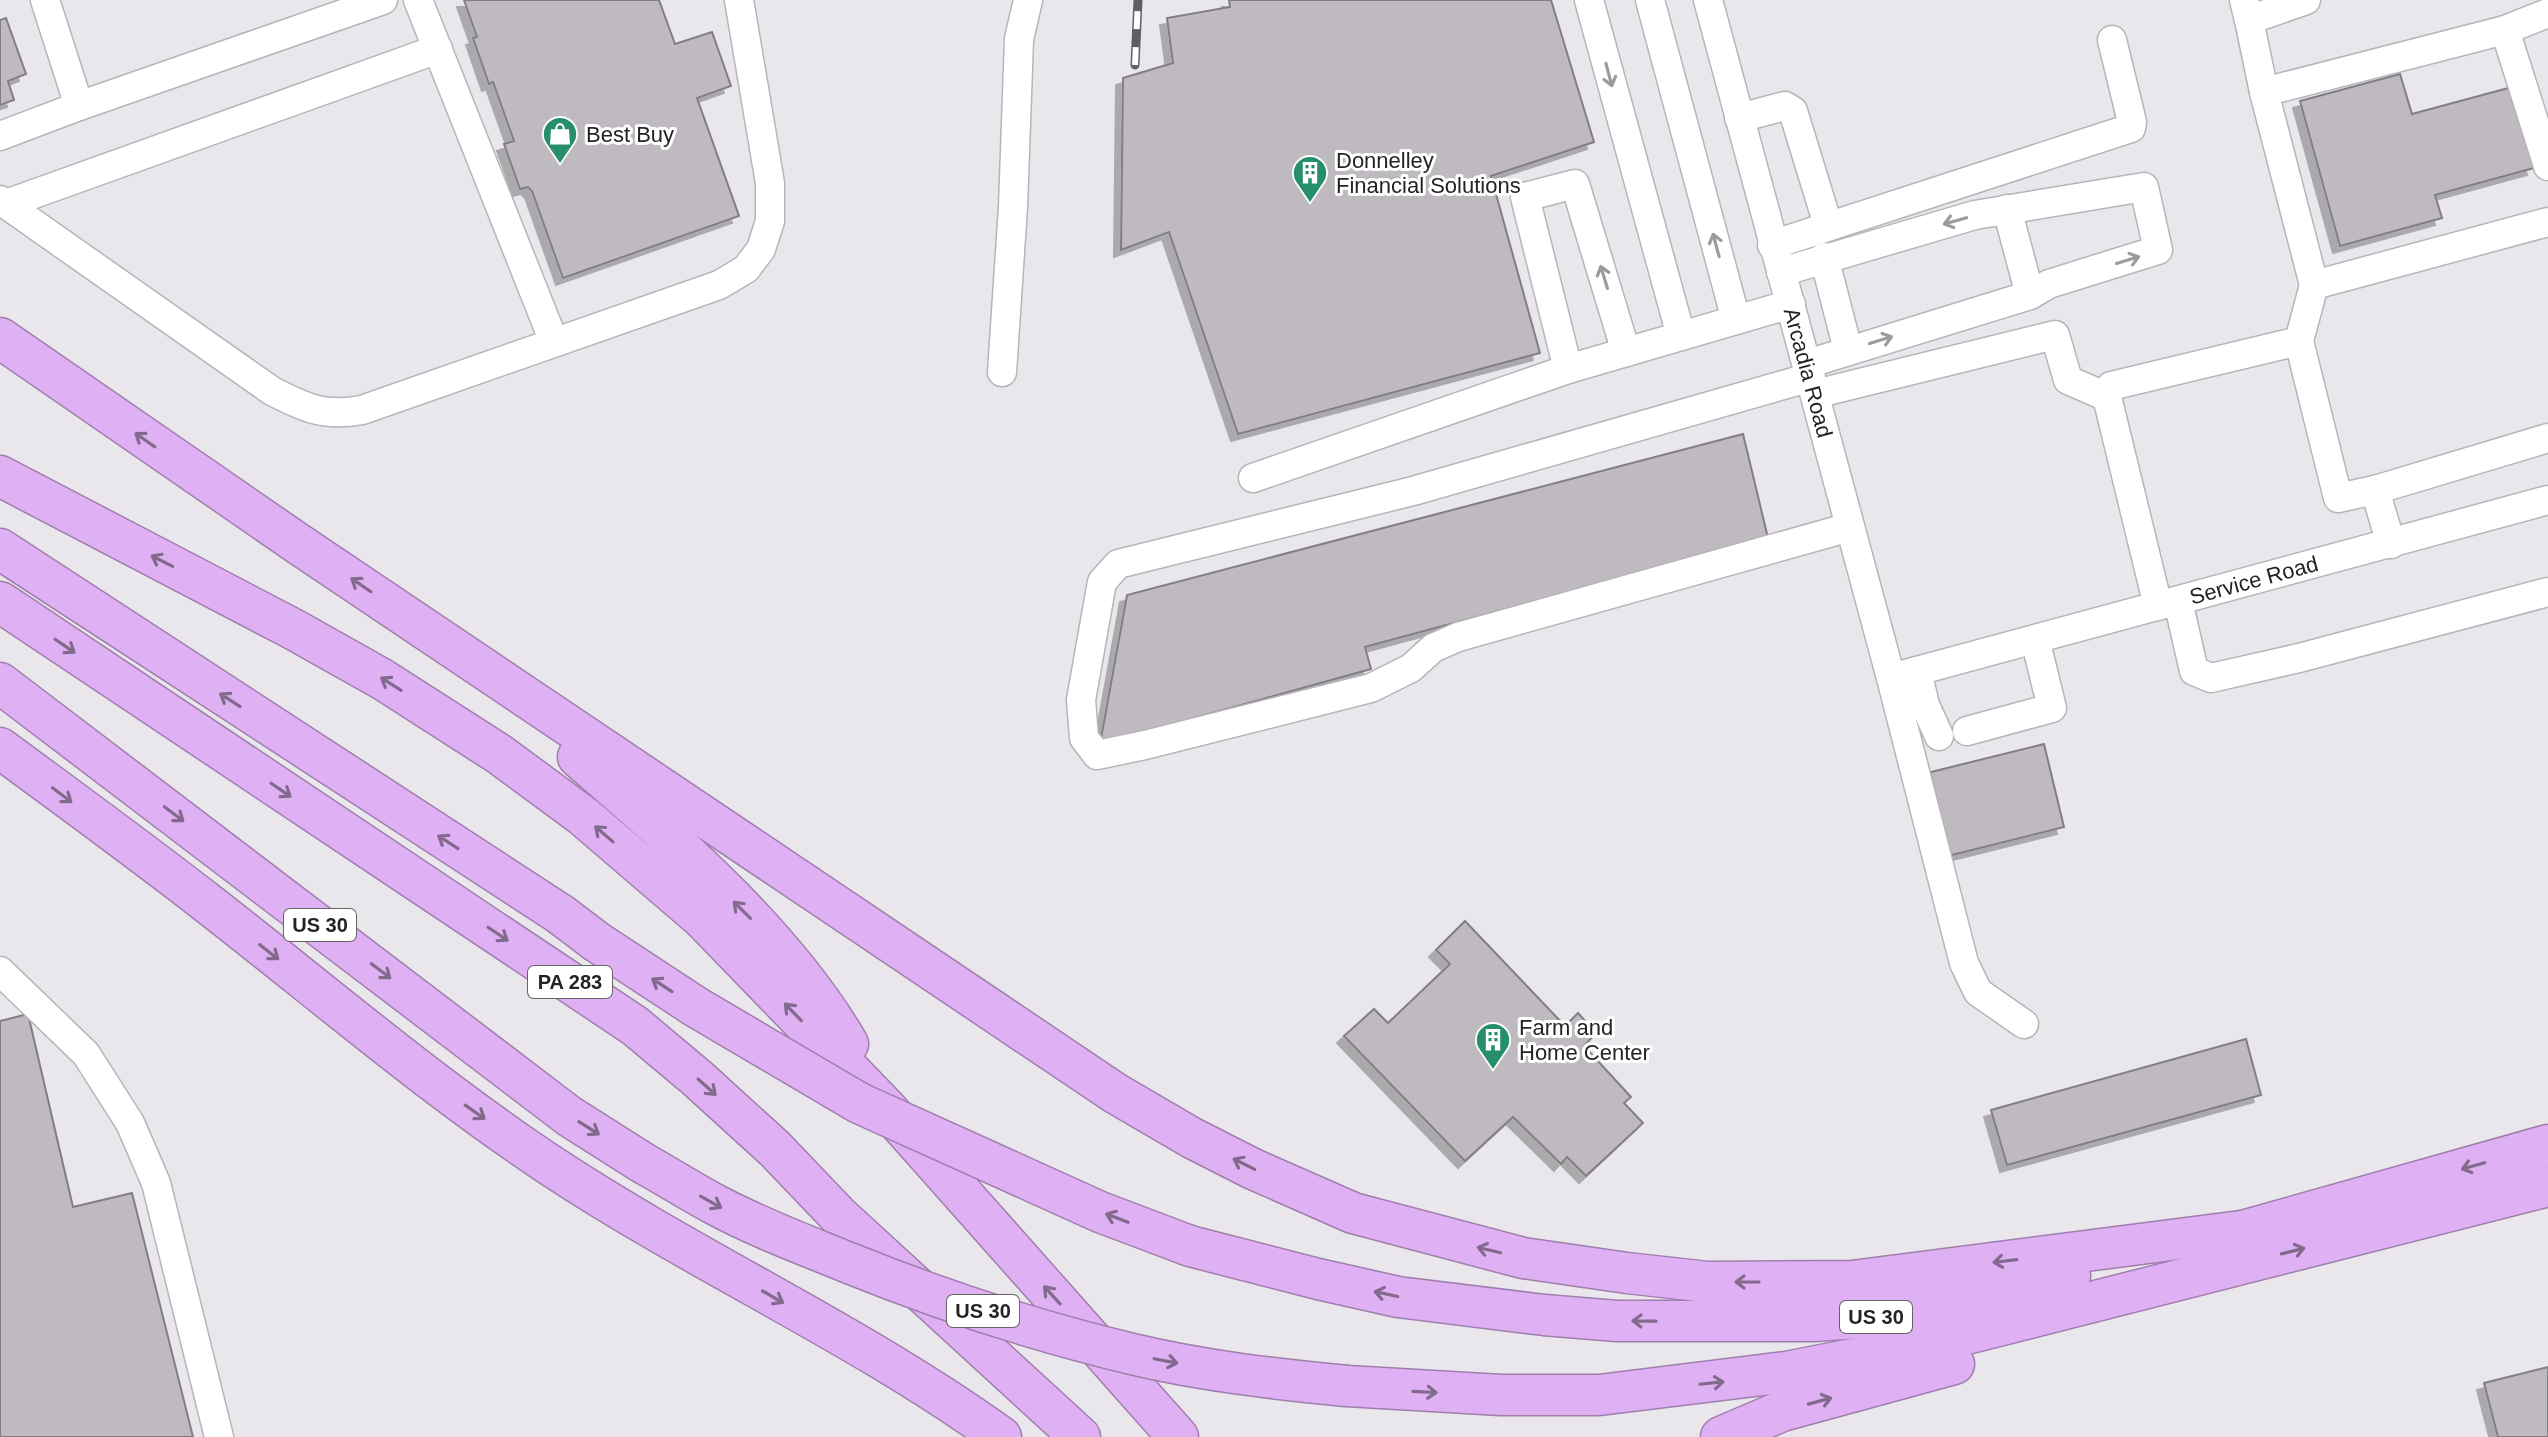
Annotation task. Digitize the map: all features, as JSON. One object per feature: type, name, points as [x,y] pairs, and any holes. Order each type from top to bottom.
[{"type":"highway","points":[[0,338],[148,442],[1115,1093],[1241,1163],[1353,1213],[1523,1258],[1708,1282],[1852,1281],[2249,1230]]},
{"type":"highway","points":[[0,476],[306,636],[394,686],[499,754],[583,816],[703,919],[886,1108],[1178,1437]]},
{"type":"highway","name":"US 30","points":[[0,549],[560,914],[696,1007],[859,1103],[1100,1212],[1190,1246],[1318,1279],[1398,1297],[1469,1307],[1617,1321],[1814,1321],[1888,1316],[2096,1270],[2548,1145]]},
{"type":"highway","name":"PA 283","points":[[0,602],[635,1026],[775,1149],[839,1216],[1080,1437]]},
{"type":"highway","points":[[448,644],[623,796],[756,924],[829,1010],[886,1108]]},
{"type":"highway","name":"US 30","points":[[0,683],[569,1116],[643,1163],[718,1206],[883,1277],[1018,1323],[1132,1354],[1268,1378],[1501,1395],[1599,1395],[1739,1380],[1919,1346],[2548,1186]]},
{"type":"highway","points":[[0,748],[204,901],[437,1085],[557,1169],[686,1248],[945,1397],[1001,1437]]},
{"type":"highway","points":[[1721,1437],[1782,1411],[2120,1318],[2232,1266]]},
{"type":"street","points":[[45,0],[79,106]]},
{"type":"street","points":[[0,136],[383,0]]},
{"type":"street","points":[[418,0],[554,342]]},
{"type":"street","points":[[3,202],[272,391],[321,413],[362,410],[719,285],[746,269],[761,249],[770,221],[770,183],[739,0]]},
{"type":"street","points":[[1002,372],[1013,207],[1019,39],[1028,0]]},
{"type":"street","points":[[1589,0],[1681,336]]},
{"type":"street","points":[[1650,0],[1736,320]]},
{"type":"street","name":"Arcadia Road","points":[[1708,0],[1850,527],[1904,674]]},
{"type":"street","points":[[2306,0],[2247,10],[2264,92],[2314,285],[2299,341],[2338,498],[2375,490],[2548,438]]},
{"type":"street","points":[[2264,92],[2524,16],[2548,166]]},
{"type":"street","points":[[1776,258],[1828,225],[2131,128],[2112,40]]},
{"type":"street","points":[[3,202],[438,49]]},
{"type":"street","points":[[1739,118],[1785,106],[1793,111],[1828,225]]},
{"type":"street","points":[[1568,369],[1525,197],[1575,184],[1626,352]]},
{"type":"street","points":[[1776,258],[1824,257],[2007,209],[2144,187],[2158,250],[2049,284],[2030,295],[1848,350],[1811,378]]},
{"type":"street","points":[[2007,209],[2030,295]]},
{"type":"street","points":[[2314,285],[2548,222]]},
{"type":"street","points":[[1824,257],[1848,350]]},
{"type":"street","points":[[1253,478],[1568,369],[1791,304]]},
{"type":"street","points":[[1850,527],[1458,637],[1433,648],[1411,668],[1371,688],[1097,755],[1084,738],[1081,700],[1091,635],[1102,582],[1118,564],[1413,491],[1811,378],[2055,335],[2068,380],[2107,397]]},
{"type":"street","points":[[2299,341],[2111,386],[2107,397],[2168,604],[2194,671],[2211,678],[2548,592]]},
{"type":"street","points":[[2375,490],[2391,544]]},
{"type":"street","name":"Service Road","points":[[1904,674],[2548,500]]},
{"type":"street","points":[[1967,731],[2052,708],[2035,639]]},
{"type":"street","points":[[1904,674],[1925,705],[1939,736]]},
{"type":"street","points":[[1904,674],[1964,963],[1978,992],[2024,1024]]},
{"type":"street","points":[[0,971],[86,1054],[130,1123],[156,1183],[219,1437]]},
{"type":"building","points":[[464,0],[659,0],[675,44],[712,32],[731,86],[697,98],[739,216],[563,278],[532,191],[528,187],[520,189],[504,144],[514,141],[493,82],[489,84]]},
{"type":"building","name":"Donnelley Financial Solutions","points":[[1229,0],[1551,0],[1594,142],[1491,176],[1540,353],[1238,434],[1169,232],[1121,250],[1123,78],[1173,63],[1167,18],[1230,7]]},
{"type":"building","points":[[6,18],[26,74],[8,81],[14,100],[0,105],[0,20]]},
{"type":"building","points":[[2400,74],[2412,114],[2512,87],[2534,168],[2435,195],[2442,218],[2340,246],[2300,101]]},
{"type":"building","points":[[1743,434],[1768,538],[1365,647],[1371,669],[1100,744],[1127,595]]},
{"type":"building","points":[[2044,744],[2064,827],[1948,856],[1927,773]]},
{"type":"building","name":"Farm and Home Center","points":[[1465,921],[1565,1026],[1578,1013],[1596,1033],[1584,1046],[1631,1097],[1624,1103],[1643,1123],[1586,1176],[1567,1157],[1561,1164],[1513,1117],[1465,1161],[1344,1036],[1374,1009],[1388,1023],[1450,964],[1436,950]]},
{"type":"building","points":[[28,1014],[73,1207],[132,1193],[193,1437],[0,1437],[0,1021]]},
{"type":"building","points":[[2246,1039],[2261,1095],[2007,1165],[1991,1110]]},
{"type":"building","points":[[2548,1367],[2548,1437],[2498,1437],[2484,1383]]},
{"type":"railway","points":[[1135,65],[1138,0]]},
{"type":"place","name":"Best Buy","points":[[560,165]]},
{"type":"place","name":"Donnelley Financial Solutions","points":[[1310,204]]},
{"type":"place","name":"Farm and Home Center","points":[[1493,1071]]}]
